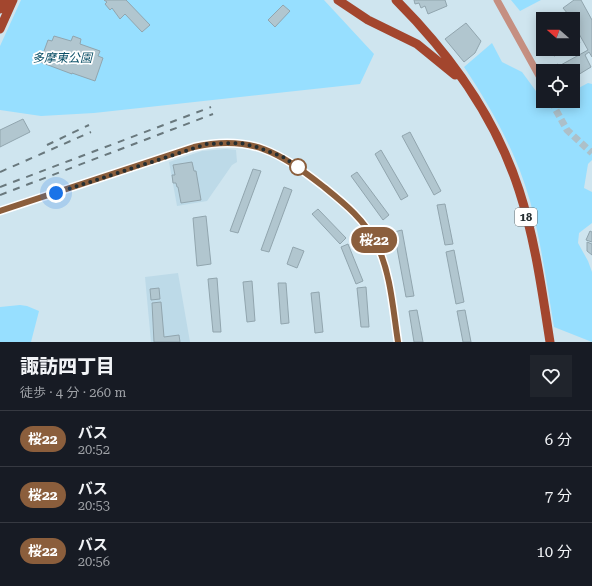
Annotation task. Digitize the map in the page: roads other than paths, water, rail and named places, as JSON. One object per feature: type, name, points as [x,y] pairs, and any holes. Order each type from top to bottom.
[{"type":"main road","points":[[0,8],[4,0]]},
{"type":"main road","points":[[0,29],[13,0]]},
{"type":"main road","name":"18","points":[[338,0],[368,20],[409,39],[426,49],[452,71],[478,100]]},
{"type":"main road","name":"18","points":[[396,0],[446,55],[478,100],[501,144],[519,189],[534,246],[550,342]]},
{"type":"street","points":[[496,0],[536,71]]},
{"type":"street","points":[[0,212],[194,147],[226,142],[257,147],[283,157],[299,168],[345,204],[368,229],[377,246],[385,268],[398,342]]},
{"type":"tunnel","points":[[555,108],[567,130],[592,153]]},
{"type":"railway","points":[[0,187],[211,107]]},
{"type":"railway","points":[[0,195],[213,114]]},
{"type":"railway","points":[[47,145],[89,125]]},
{"type":"railway","points":[[0,172],[91,132]]},
{"type":"park label","name":"多摩東公園","points":[[62,58]]}]
